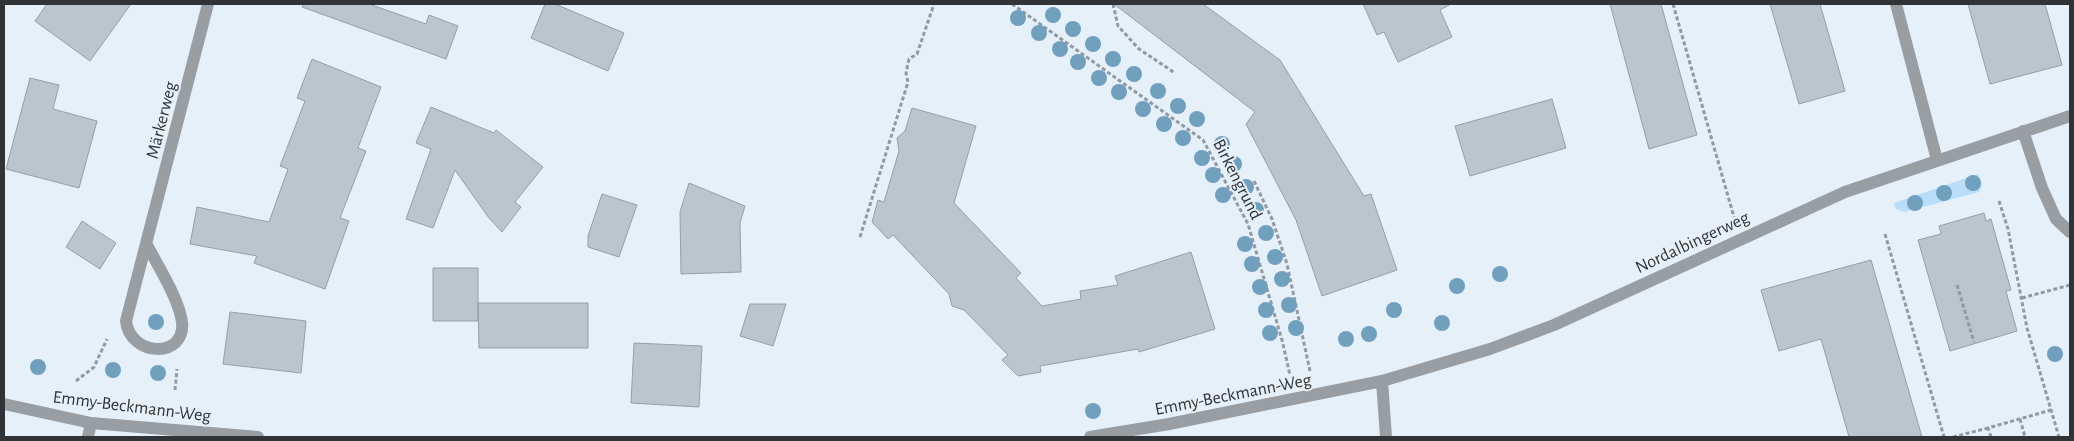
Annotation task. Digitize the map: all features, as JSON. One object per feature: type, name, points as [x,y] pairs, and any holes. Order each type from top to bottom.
[{"type":"street","name":"Märkerweg","points":[[126,321],[208,4]]},
{"type":"street","points":[[1896,4],[1937,160]]},
{"type":"street","name":"Nordalbingerweg","points":[[1382,381],[1490,350],[1554,324],[1845,192],[2070,116]]},
{"type":"street","points":[[2023,131],[2042,188],[2056,219],[2070,232]]},
{"type":"street","points":[[126,321],[127,331],[132,339],[152,349],[171,346],[182,334],[181,316],[147,244]]},
{"type":"street","points":[[1382,381],[1386,437]]},
{"type":"street","name":"Emmy-Beckmann-Weg","points":[[1090,437],[1170,424],[1316,396],[1382,381]]},
{"type":"street","name":"Emmy-Beckmann-Weg","points":[[4,404],[92,423],[258,437]]},
{"type":"street","points":[[88,437],[92,423]]},
{"type":"path","points":[[860,237],[908,82],[906,72],[909,59],[917,54],[934,4]]},
{"type":"path","name":"Birkengrund","points":[[1012,4],[1203,140],[1248,224],[1282,340],[1296,399]]},
{"type":"path","points":[[1112,4],[1118,26],[1139,49],[1175,73]]},
{"type":"path","points":[[1673,4],[1740,238]]},
{"type":"path","points":[[1254,181],[1272,219],[1287,264],[1316,396]]},
{"type":"path","points":[[1999,201],[2008,229],[2027,328],[2059,437]]},
{"type":"path","points":[[1885,234],[1944,437]]},
{"type":"path","points":[[1957,285],[1974,342]]},
{"type":"path","points":[[2022,298],[2070,285]]},
{"type":"path","points":[[76,381],[94,367],[107,338],[126,321]]},
{"type":"path","points":[[1953,437],[2051,410]]},
{"type":"path","points":[[2020,419],[2025,437]]},
{"type":"path","points":[[1988,428],[1991,437]]},
{"type":"shaded area","points":[[1978,174],[1982,186],[1979,192],[1904,212],[1896,209],[1894,203]]},
{"type":"building","points":[[47,4],[131,4],[90,61],[35,21]]},
{"type":"building","points":[[303,4],[369,4],[426,24],[429,15],[458,26],[446,59],[302,7]]},
{"type":"building","points":[[545,4],[555,4],[624,33],[608,71],[531,38]]},
{"type":"building","points":[[1114,4],[1203,4],[1280,60],[1364,196],[1371,194],[1397,270],[1322,296],[1296,220],[1246,124],[1255,112]]},
{"type":"building","points":[[1363,4],[1451,4],[1440,10],[1452,37],[1398,62],[1384,32],[1377,35]]},
{"type":"building","points":[[1610,4],[1661,4],[1697,135],[1649,149]]},
{"type":"building","points":[[1770,4],[1820,4],[1845,91],[1799,104]]},
{"type":"building","points":[[1968,4],[2045,4],[2062,65],[1990,84]]},
{"type":"building","points":[[312,59],[381,87],[358,148],[366,151],[340,218],[349,221],[325,289],[254,263],[257,256],[190,244],[197,207],[269,222],[288,169],[280,166],[305,101],[297,98]]},
{"type":"building","points":[[30,78],[59,85],[53,109],[97,121],[79,188],[6,169]]},
{"type":"building","points":[[1552,99],[1566,148],[1470,176],[1455,126]]},
{"type":"building","points":[[431,107],[494,133],[496,130],[543,167],[515,202],[521,207],[502,232],[489,218],[455,170],[433,228],[406,219],[431,149],[416,143]]},
{"type":"building","points":[[912,108],[976,126],[954,203],[1021,273],[1016,278],[1042,306],[1081,299],[1080,291],[1118,285],[1115,276],[1191,252],[1215,329],[1139,352],[1138,349],[1040,366],[1041,372],[1018,376],[1002,360],[1008,355],[964,310],[952,306],[949,294],[893,235],[888,239],[872,222],[878,200],[884,202],[899,151],[897,138],[905,131]]},
{"type":"building","points":[[689,183],[745,206],[740,223],[741,272],[681,274],[680,212]]},
{"type":"building","points":[[602,194],[637,205],[619,257],[588,247],[588,236]]},
{"type":"building","points":[[1984,213],[1986,221],[1991,219],[2011,290],[2006,291],[2017,331],[1950,351],[1918,240],[1941,234],[1939,226]]},
{"type":"building","points":[[82,221],[116,243],[100,269],[66,247]]},
{"type":"building","points":[[1871,260],[1922,437],[1849,437],[1821,339],[1779,351],[1761,290]]},
{"type":"building","points":[[433,268],[478,268],[478,321],[433,321]]},
{"type":"building","points":[[478,303],[588,303],[588,348],[479,348]]},
{"type":"building","points":[[750,304],[786,304],[773,346],[740,336]]},
{"type":"building","points":[[230,312],[306,321],[301,373],[223,364]]},
{"type":"building","points":[[634,343],[702,346],[699,407],[631,403]]}]
